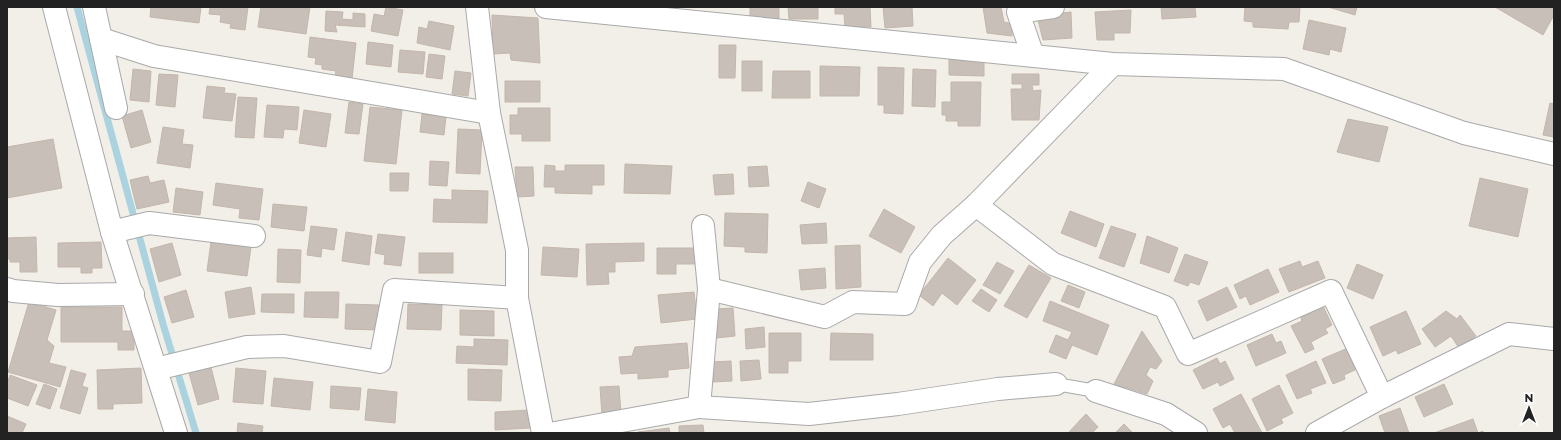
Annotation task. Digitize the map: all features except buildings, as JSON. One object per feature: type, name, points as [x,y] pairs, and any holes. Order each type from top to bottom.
[{"type":"street","points":[[54,7],[117,231],[133,294],[158,369],[176,433]]},
{"type":"street","points":[[94,7],[116,108]]},
{"type":"street","points":[[478,7],[489,113],[517,250],[517,298],[543,433]]},
{"type":"street","points":[[546,7],[1113,64],[1284,69],[1464,133],[1554,154]]},
{"type":"street","points":[[1033,56],[1018,12],[1053,7]]},
{"type":"street","points":[[101,39],[154,56],[489,113]]},
{"type":"street","points":[[709,289],[825,317],[853,302],[905,304],[920,262],[942,235],[976,205],[1113,64]]},
{"type":"street","points":[[976,205],[1053,264],[1165,307],[1188,354],[1332,291],[1382,397]]},
{"type":"street","points":[[117,231],[149,223],[254,236]]},
{"type":"street","points":[[700,408],[709,289],[703,226]]},
{"type":"street","points":[[7,289],[13,291],[58,295],[133,294]]},
{"type":"street","points":[[158,369],[247,348],[284,346],[380,362],[394,290],[517,298]]},
{"type":"street","points":[[1317,433],[1382,397],[1509,334],[1554,339]]},
{"type":"street","points":[[556,433],[700,408],[809,414],[898,404],[998,389],[1056,384]]},
{"type":"street","points":[[1096,390],[1166,414],[1196,433]]},
{"type":"lane","points":[[1056,384],[1096,390]]},
{"type":"waterway","points":[[77,7],[163,324],[196,433]]}]
